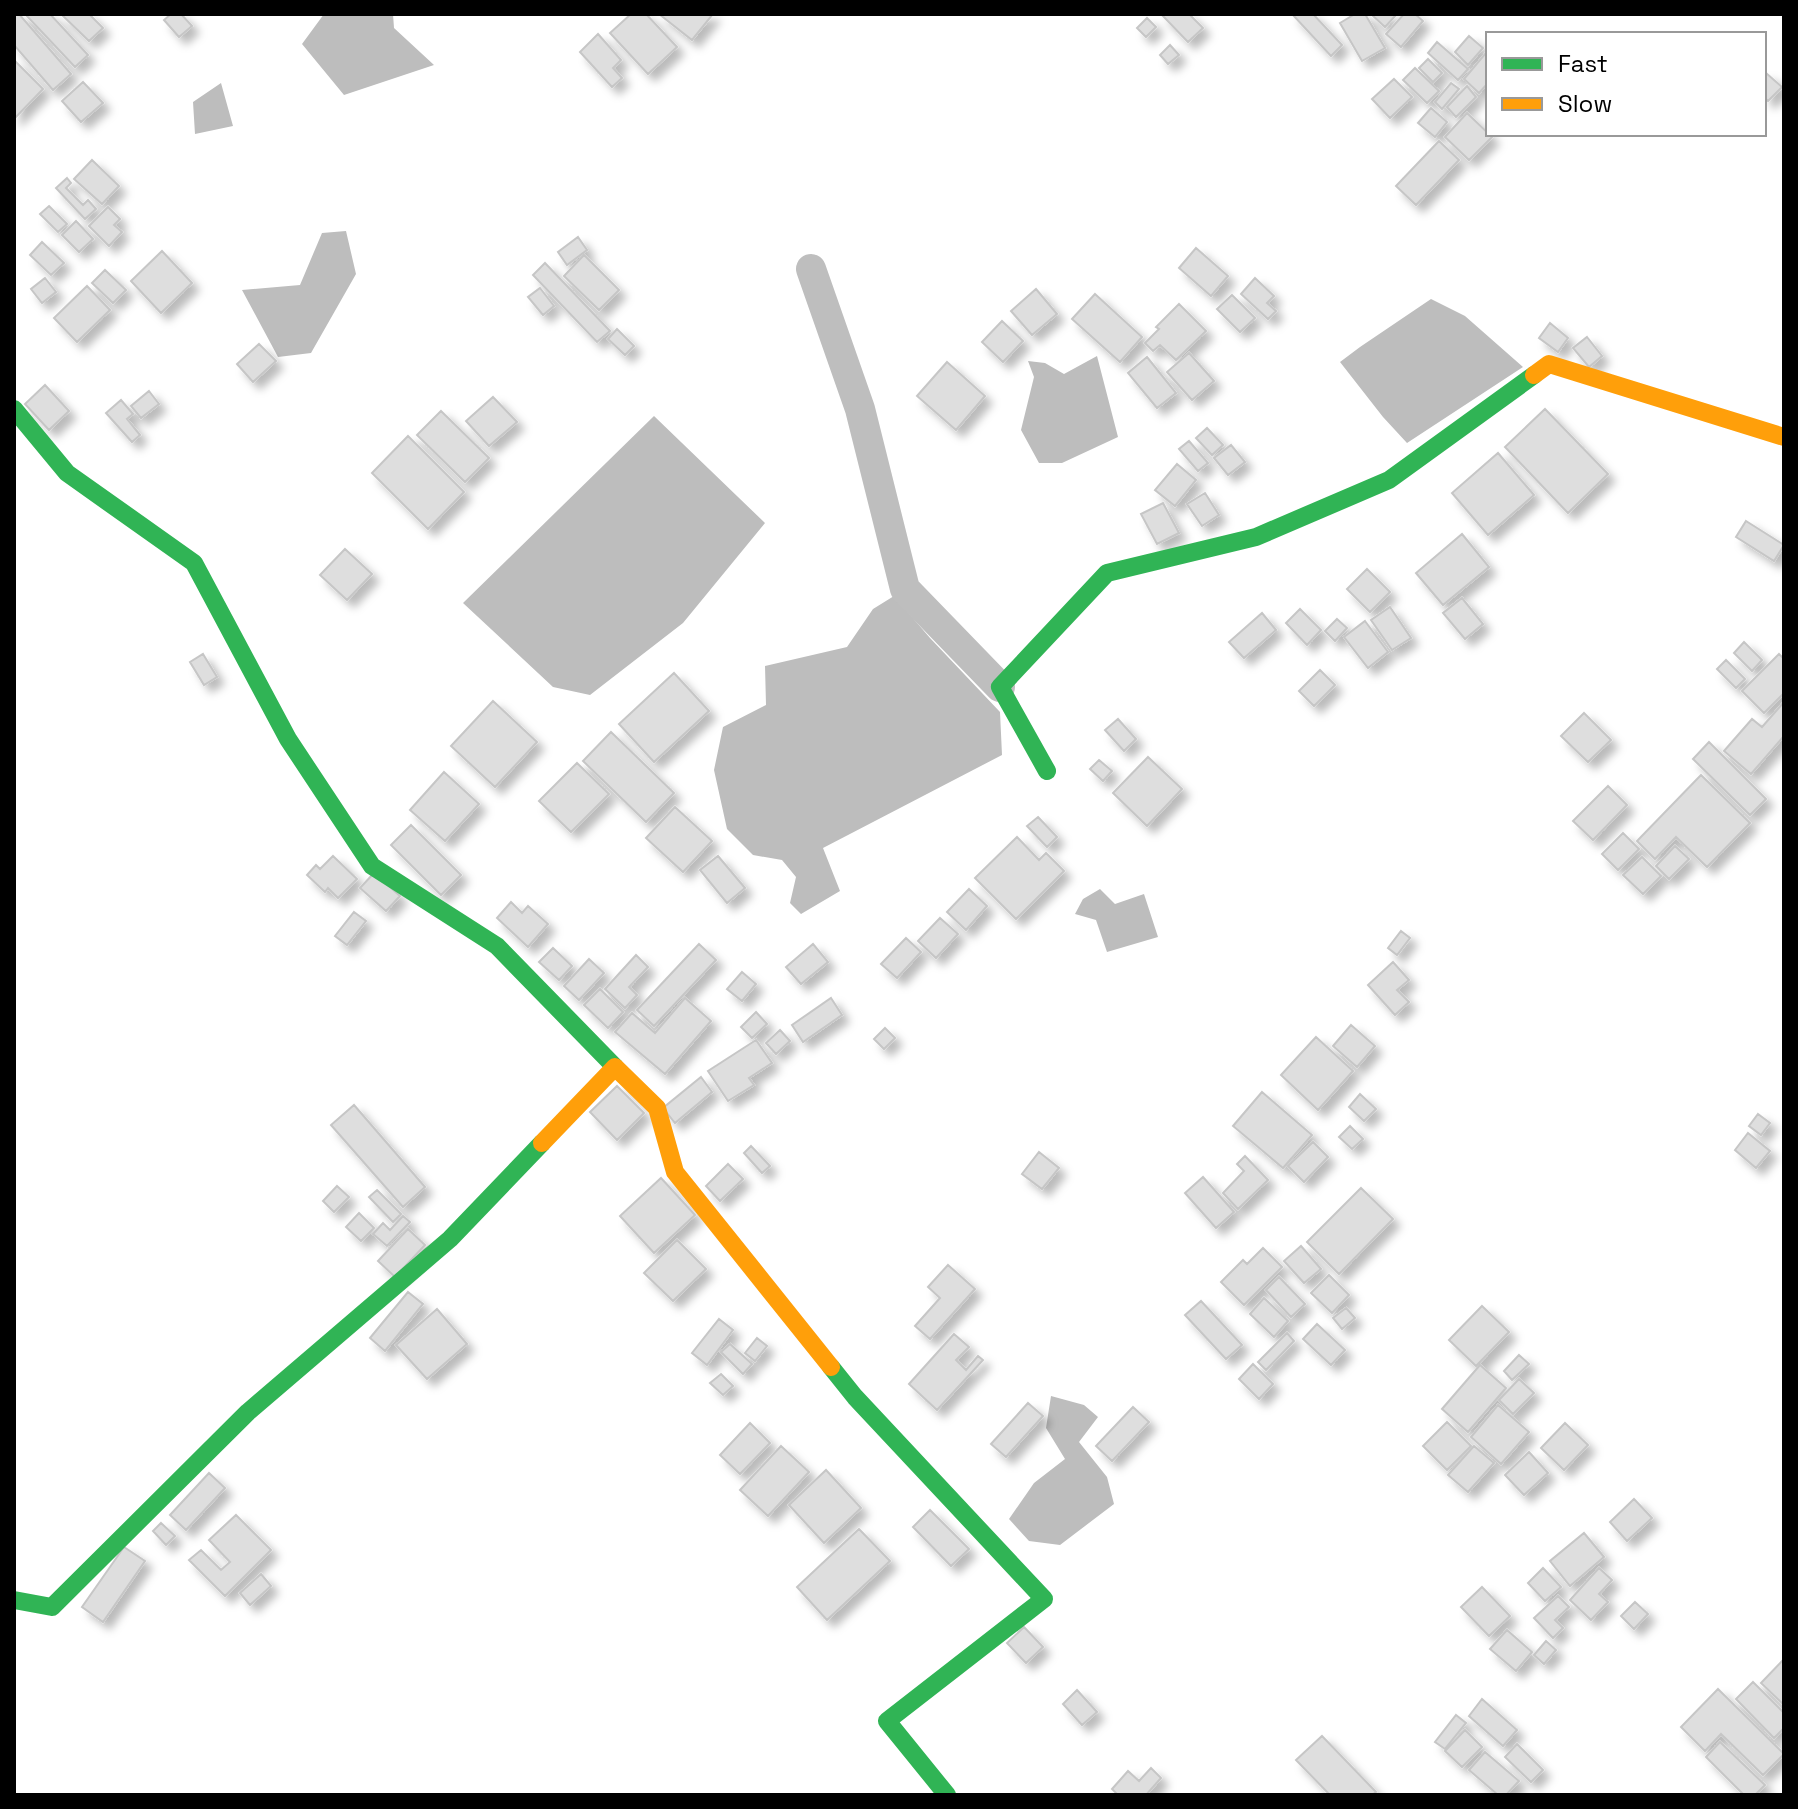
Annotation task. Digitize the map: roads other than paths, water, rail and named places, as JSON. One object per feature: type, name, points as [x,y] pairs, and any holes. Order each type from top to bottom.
[{"type":"street","points":[[811,269],[860,409],[905,589],[1000,687],[1047,771]]},
{"type":"street","points":[[1000,687],[1107,573],[1256,537],[1389,480],[1549,364],[1784,437]]},
{"type":"street","points":[[14,409],[67,473],[194,563],[288,739],[372,866],[497,946],[657,1108],[675,1172],[845,1384],[1044,1599],[887,1721],[947,1795]]},
{"type":"street","points":[[14,1600],[52,1607],[248,1412],[450,1239],[615,1067]]}]
